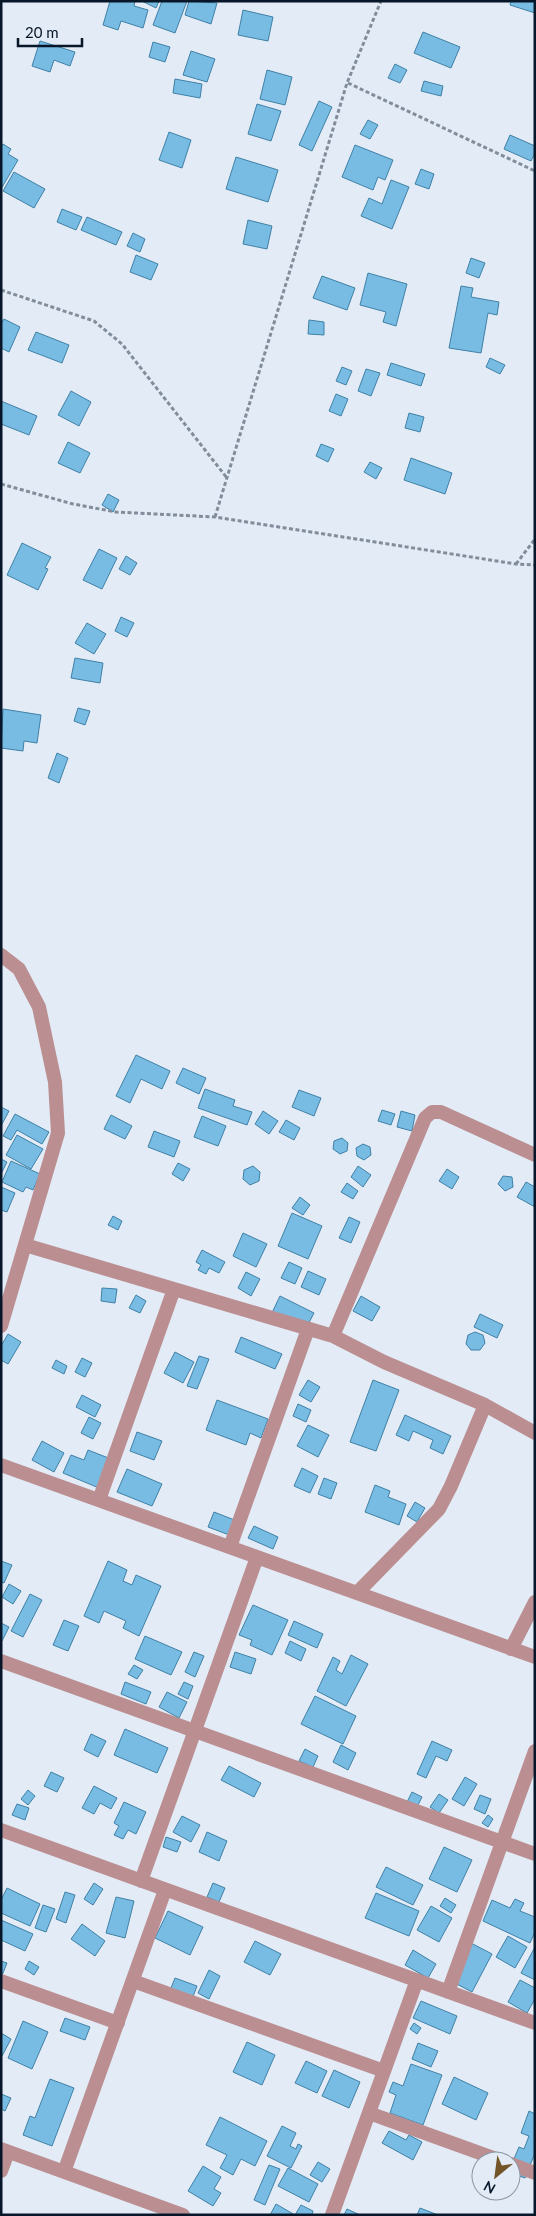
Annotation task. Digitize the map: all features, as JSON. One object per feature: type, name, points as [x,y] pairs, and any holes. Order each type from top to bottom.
[{"type":"street","points":[[1,955],[19,969],[39,1007],[55,1082],[58,1133],[1,1326]]},
{"type":"street","points":[[333,1336],[425,1118],[432,1112],[441,1112],[535,1155]]},
{"type":"street","points":[[25,1245],[333,1336],[384,1362],[485,1405],[535,1433]]},
{"type":"street","points":[[99,1500],[174,1289]]},
{"type":"street","points":[[230,1547],[308,1329]]},
{"type":"street","points":[[357,1593],[440,1509],[485,1405]]},
{"type":"street","points":[[1,1464],[535,1657]]},
{"type":"street","points":[[141,1881],[257,1557]]},
{"type":"street","points":[[511,1649],[535,1602]]},
{"type":"street","points":[[1,1661],[535,1854]]},
{"type":"street","points":[[448,1992],[535,1751]]},
{"type":"street","points":[[1,1830],[535,2023]]},
{"type":"street","points":[[64,2172],[165,1890]]},
{"type":"street","points":[[332,2215],[416,1980]]},
{"type":"street","points":[[1,1981],[118,2023]]},
{"type":"street","points":[[133,1981],[384,2071]]},
{"type":"street","points":[[369,2113],[474,2151]]},
{"type":"street","points":[[1,2171],[5,2151],[182,2215]]},
{"type":"street","points":[[521,2168],[535,2173]]},
{"type":"path","points":[[216,517],[348,83],[381,1]]},
{"type":"path","points":[[348,83],[535,171]]},
{"type":"path","points":[[1,290],[94,321],[122,344],[227,478]]},
{"type":"path","points":[[1,484],[73,504],[116,512],[216,517],[516,564],[535,565]]},
{"type":"path","points":[[516,564],[535,539]]},
{"type":"building","points":[[110,1],[135,1],[134,6],[148,10],[143,28],[121,21],[118,30],[103,25]]},
{"type":"building","points":[[142,1],[159,1],[156,8]]},
{"type":"building","points":[[162,1],[187,1],[175,33],[153,25]]},
{"type":"building","points":[[189,1],[217,3],[211,24],[185,15]]},
{"type":"building","points":[[511,1],[535,1],[535,13],[510,5]]},
{"type":"building","points":[[243,10],[273,17],[268,41],[238,35]]},
{"type":"building","points":[[423,32],[460,47],[451,68],[414,53]]},
{"type":"building","points":[[40,41],[75,52],[70,66],[54,60],[50,72],[32,66]]},
{"type":"building","points":[[153,42],[170,47],[165,62],[149,57]]},
{"type":"building","points":[[191,51],[215,59],[207,82],[183,75]]},
{"type":"building","points":[[395,64],[407,70],[400,83],[388,78]]},
{"type":"building","points":[[267,70],[292,77],[285,105],[260,99]]},
{"type":"building","points":[[175,79],[202,84],[200,98],[173,93]]},
{"type":"building","points":[[424,81],[443,86],[441,96],[421,91]]},
{"type":"building","points":[[319,101],[332,107],[312,151],[299,145]]},
{"type":"building","points":[[257,104],[281,111],[271,141],[248,134]]},
{"type":"building","points":[[368,120],[378,125],[370,139],[360,134]]},
{"type":"building","points":[[169,132],[191,140],[182,168],[159,160]]},
{"type":"building","points":[[510,135],[535,146],[535,153],[531,161],[504,149]]},
{"type":"building","points":[[3,144],[11,149],[8,154],[18,160],[1,189],[1,148]]},
{"type":"building","points":[[355,145],[393,160],[385,180],[378,177],[373,190],[342,177]]},
{"type":"building","points":[[236,157],[278,170],[268,202],[226,189]]},
{"type":"building","points":[[421,169],[434,174],[429,189],[415,184]]},
{"type":"building","points":[[14,172],[45,189],[34,208],[3,191]]},
{"type":"building","points":[[391,180],[409,187],[392,229],[361,216],[369,198],[382,204]]},
{"type":"building","points":[[62,209],[82,217],[76,230],[57,222]]},
{"type":"building","points":[[87,217],[122,232],[116,245],[81,230]]},
{"type":"building","points":[[248,220],[272,226],[267,249],[243,244]]},
{"type":"building","points":[[133,233],[145,239],[140,252],[127,246]]},
{"type":"building","points":[[136,255],[158,264],[151,280],[130,272]]},
{"type":"building","points":[[471,258],[485,263],[479,278],[466,273]]},
{"type":"building","points":[[368,273],[407,284],[396,326],[383,322],[386,312],[360,305]]},
{"type":"building","points":[[322,276],[355,288],[347,310],[313,298]]},
{"type":"building","points":[[461,286],[473,288],[471,297],[499,302],[497,315],[488,313],[481,353],[449,348]]},
{"type":"building","points":[[4,319],[20,327],[9,352],[1,348],[1,324]]},
{"type":"building","points":[[309,320],[324,322],[324,335],[308,334]]},
{"type":"building","points":[[36,332],[69,345],[62,363],[28,350]]},
{"type":"building","points":[[490,358],[505,365],[500,374],[486,367]]},
{"type":"building","points":[[391,363],[425,374],[421,386],[387,375]]},
{"type":"building","points":[[342,367],[352,371],[346,385],[336,381]]},
{"type":"building","points":[[366,369],[380,373],[371,396],[358,391]]},
{"type":"building","points":[[71,391],[91,402],[79,426],[58,415]]},
{"type":"building","points":[[336,394],[348,399],[341,416],[329,411]]},
{"type":"building","points":[[1,401],[37,416],[29,435],[1,424]]},
{"type":"building","points":[[409,413],[424,417],[420,432],[405,428]]},
{"type":"building","points":[[68,442],[90,453],[80,473],[58,463]]},
{"type":"building","points":[[321,444],[334,449],[328,462],[316,456]]},
{"type":"building","points":[[411,458],[452,473],[445,494],[404,480]]},
{"type":"building","points":[[370,462],[382,468],[376,479],[364,472]]},
{"type":"building","points":[[108,494],[119,500],[113,512],[102,505]]},
{"type":"building","points":[[22,543],[51,557],[45,568],[48,569],[38,590],[7,575]]},
{"type":"building","points":[[99,549],[117,558],[102,589],[83,580]]},
{"type":"building","points":[[126,556],[137,563],[130,575],[119,569]]},
{"type":"building","points":[[121,617],[134,623],[127,637],[115,631]]},
{"type":"building","points":[[87,623],[106,634],[94,654],[75,643]]},
{"type":"building","points":[[75,658],[103,663],[100,683],[71,678]]},
{"type":"building","points":[[78,708],[90,711],[85,725],[74,721]]},
{"type":"building","points":[[3,709],[41,715],[37,743],[24,741],[23,751],[1,748]]},
{"type":"building","points":[[57,753],[68,758],[59,783],[48,778]]},
{"type":"building","points":[[136,1055],[170,1071],[162,1089],[141,1079],[130,1103],[116,1096]]},
{"type":"building","points":[[183,1068],[206,1078],[199,1094],[176,1083]]},
{"type":"building","points":[[205,1089],[235,1100],[233,1106],[252,1112],[247,1125],[198,1108]]},
{"type":"building","points":[[299,1090],[321,1098],[314,1116],[292,1107]]},
{"type":"building","points":[[1,1107],[9,1111],[1,1126]]},
{"type":"building","points":[[382,1110],[395,1114],[391,1125],[378,1121]]},
{"type":"building","points":[[263,1111],[278,1121],[269,1134],[255,1124]]},
{"type":"building","points":[[401,1111],[415,1115],[412,1131],[397,1127]]},
{"type":"building","points":[[15,1114],[49,1132],[42,1144],[17,1130],[11,1140],[3,1136]]},
{"type":"building","points":[[111,1115],[132,1126],[125,1139],[104,1129]]},
{"type":"building","points":[[202,1116],[226,1126],[218,1146],[194,1137]]},
{"type":"building","points":[[286,1120],[300,1128],[294,1140],[279,1132]]},
{"type":"building","points":[[154,1131],[180,1141],[174,1157],[148,1147]]},
{"type":"building","points":[[17,1135],[43,1149],[31,1169],[6,1155]]},
{"type":"building","points":[[342,1138],[348,1143],[347,1151],[340,1154],[333,1149],[334,1141]]},
{"type":"building","points":[[363,1144],[370,1147],[371,1155],[364,1160],[357,1156],[356,1148]]},
{"type":"building","points":[[1,1159],[7,1162],[1,1174]]},
{"type":"building","points":[[11,1161],[40,1174],[33,1190],[26,1187],[23,1192],[2,1182]]},
{"type":"building","points":[[178,1163],[190,1169],[183,1181],[172,1174]]},
{"type":"building","points":[[253,1166],[260,1172],[259,1181],[250,1185],[243,1179],[244,1170]]},
{"type":"building","points":[[358,1166],[371,1175],[363,1187],[351,1177]]},
{"type":"building","points":[[447,1169],[459,1177],[452,1189],[439,1181]]},
{"type":"building","points":[[503,1176],[512,1177],[513,1187],[505,1191],[498,1184]]},
{"type":"building","points":[[526,1182],[535,1187],[535,1207],[517,1197]]},
{"type":"building","points":[[347,1183],[358,1191],[353,1199],[341,1192]]},
{"type":"building","points":[[1,1187],[15,1193],[7,1212],[1,1210]]},
{"type":"building","points":[[300,1197],[310,1205],[303,1215],[292,1208]]},
{"type":"building","points":[[292,1213],[322,1226],[308,1259],[278,1246]]},
{"type":"building","points":[[113,1216],[122,1221],[118,1230],[108,1225]]},
{"type":"building","points":[[349,1217],[360,1222],[351,1243],[339,1238]]},
{"type":"building","points":[[243,1233],[267,1244],[256,1267],[233,1256]]},
{"type":"building","points":[[202,1250],[225,1262],[219,1273],[209,1268],[206,1274],[198,1270],[201,1265],[196,1262]]},
{"type":"building","points":[[289,1262],[302,1268],[295,1284],[281,1278]]},
{"type":"building","points":[[308,1271],[326,1279],[319,1295],[301,1287]]},
{"type":"building","points":[[246,1272],[260,1279],[251,1296],[238,1288]]},
{"type":"building","points":[[102,1288],[117,1289],[115,1303],[101,1301]]},
{"type":"building","points":[[136,1295],[146,1301],[140,1313],[129,1308]]},
{"type":"building","points":[[280,1296],[314,1313],[303,1334],[270,1317]]},
{"type":"building","points":[[361,1296],[380,1307],[372,1321],[353,1311]]},
{"type":"building","points":[[480,1314],[503,1325],[497,1338],[474,1327]]},
{"type":"building","points":[[475,1332],[483,1335],[485,1343],[480,1350],[471,1350],[466,1344],[468,1335]]},
{"type":"building","points":[[8,1334],[21,1342],[8,1364],[1,1360],[1,1346]]},
{"type":"building","points":[[241,1337],[282,1354],[275,1369],[235,1352]]},
{"type":"building","points":[[175,1352],[194,1362],[183,1383],[164,1373]]},
{"type":"building","points":[[199,1356],[209,1359],[197,1389],[187,1386]]},
{"type":"building","points":[[82,1358],[92,1363],[85,1377],[75,1372]]},
{"type":"building","points":[[56,1360],[67,1366],[64,1374],[52,1368]]},
{"type":"building","points":[[308,1380],[320,1387],[311,1402],[299,1395]]},
{"type":"building","points":[[373,1380],[399,1390],[376,1451],[350,1442]]},
{"type":"building","points":[[82,1395],[101,1405],[95,1417],[76,1407]]},
{"type":"building","points":[[217,1400],[268,1419],[261,1438],[250,1433],[246,1445],[206,1430]]},
{"type":"building","points":[[298,1404],[311,1410],[306,1422],[293,1416]]},
{"type":"building","points":[[405,1415],[451,1436],[443,1454],[430,1448],[433,1440],[413,1431],[409,1441],[396,1435]]},
{"type":"building","points":[[89,1417],[101,1423],[93,1439],[81,1433]]},
{"type":"building","points":[[308,1425],[329,1435],[318,1457],[297,1446]]},
{"type":"building","points":[[137,1432],[162,1441],[154,1460],[130,1451]]},
{"type":"building","points":[[42,1441],[64,1453],[54,1472],[32,1460]]},
{"type":"building","points":[[88,1450],[111,1459],[99,1488],[63,1473],[71,1455],[84,1460]]},
{"type":"building","points":[[302,1468],[318,1476],[310,1493],[294,1486]]},
{"type":"building","points":[[127,1469],[162,1484],[152,1506],[117,1492]]},
{"type":"building","points":[[324,1478],[337,1483],[331,1499],[318,1494]]},
{"type":"building","points":[[375,1485],[390,1491],[388,1497],[406,1504],[399,1525],[365,1512]]},
{"type":"building","points":[[415,1502],[425,1508],[417,1522],[407,1516]]},
{"type":"building","points":[[214,1512],[237,1521],[232,1536],[208,1527]]},
{"type":"building","points":[[254,1526],[278,1537],[273,1549],[248,1538]]},
{"type":"building","points":[[1,1561],[12,1565],[4,1583],[1,1582]]},
{"type":"building","points":[[108,1561],[127,1570],[123,1581],[132,1585],[136,1575],[161,1586],[139,1636],[123,1628],[126,1621],[104,1611],[99,1623],[84,1616]]},
{"type":"building","points":[[9,1584],[21,1591],[13,1604],[2,1597]]},
{"type":"building","points":[[30,1594],[42,1600],[23,1637],[11,1631]]},
{"type":"building","points":[[253,1605],[288,1620],[272,1655],[250,1645],[252,1640],[239,1635]]},
{"type":"building","points":[[64,1620],[79,1626],[68,1651],[53,1645]]},
{"type":"building","points":[[294,1621],[323,1634],[317,1648],[288,1635]]},
{"type":"building","points":[[1,1623],[9,1627],[2,1641],[1,1641]]},
{"type":"building","points":[[145,1636],[182,1652],[171,1675],[135,1659]]},
{"type":"building","points":[[290,1641],[306,1649],[301,1661],[285,1653]]},
{"type":"building","points":[[194,1652],[204,1656],[195,1677],[185,1672]]},
{"type":"building","points":[[235,1652],[256,1659],[251,1674],[230,1667]]},
{"type":"building","points":[[351,1655],[368,1664],[346,1706],[317,1691],[333,1657],[340,1661],[336,1670],[342,1674]]},
{"type":"building","points":[[134,1665],[143,1670],[137,1679],[128,1674]]},
{"type":"building","points":[[125,1682],[151,1692],[146,1704],[121,1694]]},
{"type":"building","points":[[184,1682],[193,1686],[188,1699],[178,1694]]},
{"type":"building","points":[[167,1692],[187,1702],[179,1718],[159,1707]]},
{"type":"building","points":[[315,1696],[356,1716],[343,1744],[301,1724]]},
{"type":"building","points":[[125,1729],[168,1748],[157,1773],[114,1755]]},
{"type":"building","points":[[91,1734],[106,1741],[98,1757],[84,1750]]},
{"type":"building","points":[[432,1741],[452,1750],[447,1761],[436,1756],[426,1778],[417,1774]]},
{"type":"building","points":[[341,1745],[356,1753],[348,1770],[333,1762]]},
{"type":"building","points":[[305,1749],[318,1756],[313,1767],[299,1761]]},
{"type":"building","points":[[229,1766],[261,1783],[254,1797],[221,1780]]},
{"type":"building","points":[[51,1772],[64,1778],[57,1792],[44,1786]]},
{"type":"building","points":[[465,1777],[477,1784],[464,1806],[452,1799]]},
{"type":"building","points":[[94,1786],[117,1798],[111,1809],[100,1803],[94,1814],[82,1808]]},
{"type":"building","points":[[28,1790],[35,1796],[28,1805],[21,1799]]},
{"type":"building","points":[[412,1792],[422,1797],[417,1807],[407,1802]]},
{"type":"building","points":[[439,1794],[448,1800],[439,1813],[430,1807]]},
{"type":"building","points":[[480,1795],[491,1799],[485,1814],[474,1809]]},
{"type":"building","points":[[124,1802],[146,1812],[136,1834],[128,1830],[123,1839],[114,1835],[119,1826],[114,1823]]},
{"type":"building","points":[[17,1804],[29,1808],[25,1820],[12,1815]]},
{"type":"building","points":[[488,1815],[493,1819],[488,1827],[482,1823]]},
{"type":"building","points":[[182,1816],[200,1825],[191,1842],[173,1832]]},
{"type":"building","points":[[207,1832],[227,1841],[219,1861],[199,1852]]},
{"type":"building","points":[[166,1837],[181,1842],[177,1852],[163,1847]]},
{"type":"building","points":[[444,1847],[472,1860],[457,1892],[429,1879]]},
{"type":"building","points":[[386,1867],[423,1885],[413,1905],[376,1887]]},
{"type":"building","points":[[94,1883],[103,1889],[93,1905],[84,1899]]},
{"type":"building","points":[[213,1883],[225,1888],[219,1902],[207,1897]]},
{"type":"building","points":[[7,1888],[40,1904],[30,1926],[1,1913],[1,1900]]},
{"type":"building","points":[[65,1892],[75,1895],[66,1923],[56,1919]]},
{"type":"building","points":[[376,1893],[419,1911],[409,1936],[365,1918]]},
{"type":"building","points":[[116,1897],[134,1901],[125,1938],[106,1933]]},
{"type":"building","points":[[445,1898],[456,1905],[451,1913],[440,1906]]},
{"type":"building","points":[[515,1899],[524,1903],[520,1911],[535,1917],[535,1932],[530,1943],[483,1921],[492,1900],[510,1908]]},
{"type":"building","points":[[43,1905],[55,1909],[46,1932],[35,1928]]},
{"type":"building","points":[[431,1906],[452,1918],[439,1942],[417,1930]]},
{"type":"building","points":[[168,1911],[203,1927],[190,1955],[155,1938]]},
{"type":"building","points":[[1,1920],[33,1934],[25,1951],[1,1940]]},
{"type":"building","points":[[82,1924],[105,1941],[95,1956],[71,1939]]},
{"type":"building","points":[[508,1936],[527,1947],[515,1968],[496,1957]]},
{"type":"building","points":[[255,1941],[281,1954],[270,1975],[244,1962]]},
{"type":"building","points":[[471,1943],[492,1954],[472,1992],[451,1981]]},
{"type":"building","points":[[535,1947],[535,1980],[521,1973]]},
{"type":"building","points":[[413,1950],[436,1964],[428,1978],[405,1965]]},
{"type":"building","points":[[1,1961],[7,1963],[1,1978]]},
{"type":"building","points":[[29,1961],[39,1967],[34,1975],[25,1969]]},
{"type":"building","points":[[209,1970],[220,1976],[209,1999],[198,1993]]},
{"type":"building","points":[[175,1978],[197,1986],[189,2007],[167,1998]]},
{"type":"building","points":[[520,1980],[535,1988],[535,1999],[527,2013],[508,2002]]},
{"type":"building","points":[[421,2001],[457,2016],[450,2034],[413,2018]]},
{"type":"building","points":[[65,2018],[90,2027],[85,2040],[60,2031]]},
{"type":"building","points":[[23,2021],[48,2032],[32,2069],[8,2058]]},
{"type":"building","points":[[414,2023],[421,2028],[417,2034],[410,2029]]},
{"type":"building","points":[[1,2033],[11,2039],[2,2056],[1,2055]]},
{"type":"building","points":[[247,2042],[275,2055],[262,2085],[233,2072]]},
{"type":"building","points":[[418,2043],[438,2051],[431,2067],[412,2059]]},
{"type":"building","points":[[306,2061],[327,2071],[317,2093],[295,2083]]},
{"type":"building","points":[[411,2064],[442,2075],[423,2125],[390,2113],[396,2095],[389,2092],[393,2082],[403,2086]]},
{"type":"building","points":[[334,2070],[360,2082],[349,2108],[322,2096]]},
{"type":"building","points":[[454,2077],[488,2093],[476,2120],[442,2104]]},
{"type":"building","points":[[50,2079],[74,2088],[52,2146],[23,2135],[30,2116],[35,2118]]},
{"type":"building","points":[[1,2094],[11,2098],[5,2111],[1,2109]]},
{"type":"building","points":[[529,2111],[535,2114],[535,2153],[525,2178],[521,2177],[521,2151],[517,2151],[519,2147],[524,2149],[529,2136],[521,2133]]},
{"type":"building","points":[[220,2117],[267,2141],[255,2166],[241,2159],[233,2175],[220,2168],[227,2155],[206,2145]]},
{"type":"building","points":[[282,2126],[296,2133],[290,2146],[296,2149],[298,2144],[302,2146],[291,2168],[267,2156]]},
{"type":"building","points":[[389,2131],[406,2140],[409,2135],[422,2142],[413,2160],[382,2143]]},
{"type":"building","points":[[318,2162],[330,2169],[322,2182],[310,2175]]},
{"type":"building","points":[[269,2165],[280,2169],[265,2205],[254,2200]]},
{"type":"building","points":[[203,2166],[221,2177],[214,2189],[221,2193],[213,2206],[188,2191]]},
{"type":"building","points":[[288,2168],[318,2184],[309,2202],[278,2186]]},
{"type":"building","points":[[276,2204],[295,2215],[270,2215]]},
{"type":"building","points":[[301,2205],[313,2211],[312,2215],[295,2215]]},
{"type":"building","points":[[420,2208],[438,2215],[417,2215]]},
{"type":"building","points":[[347,2209],[360,2215],[344,2215]]}]
